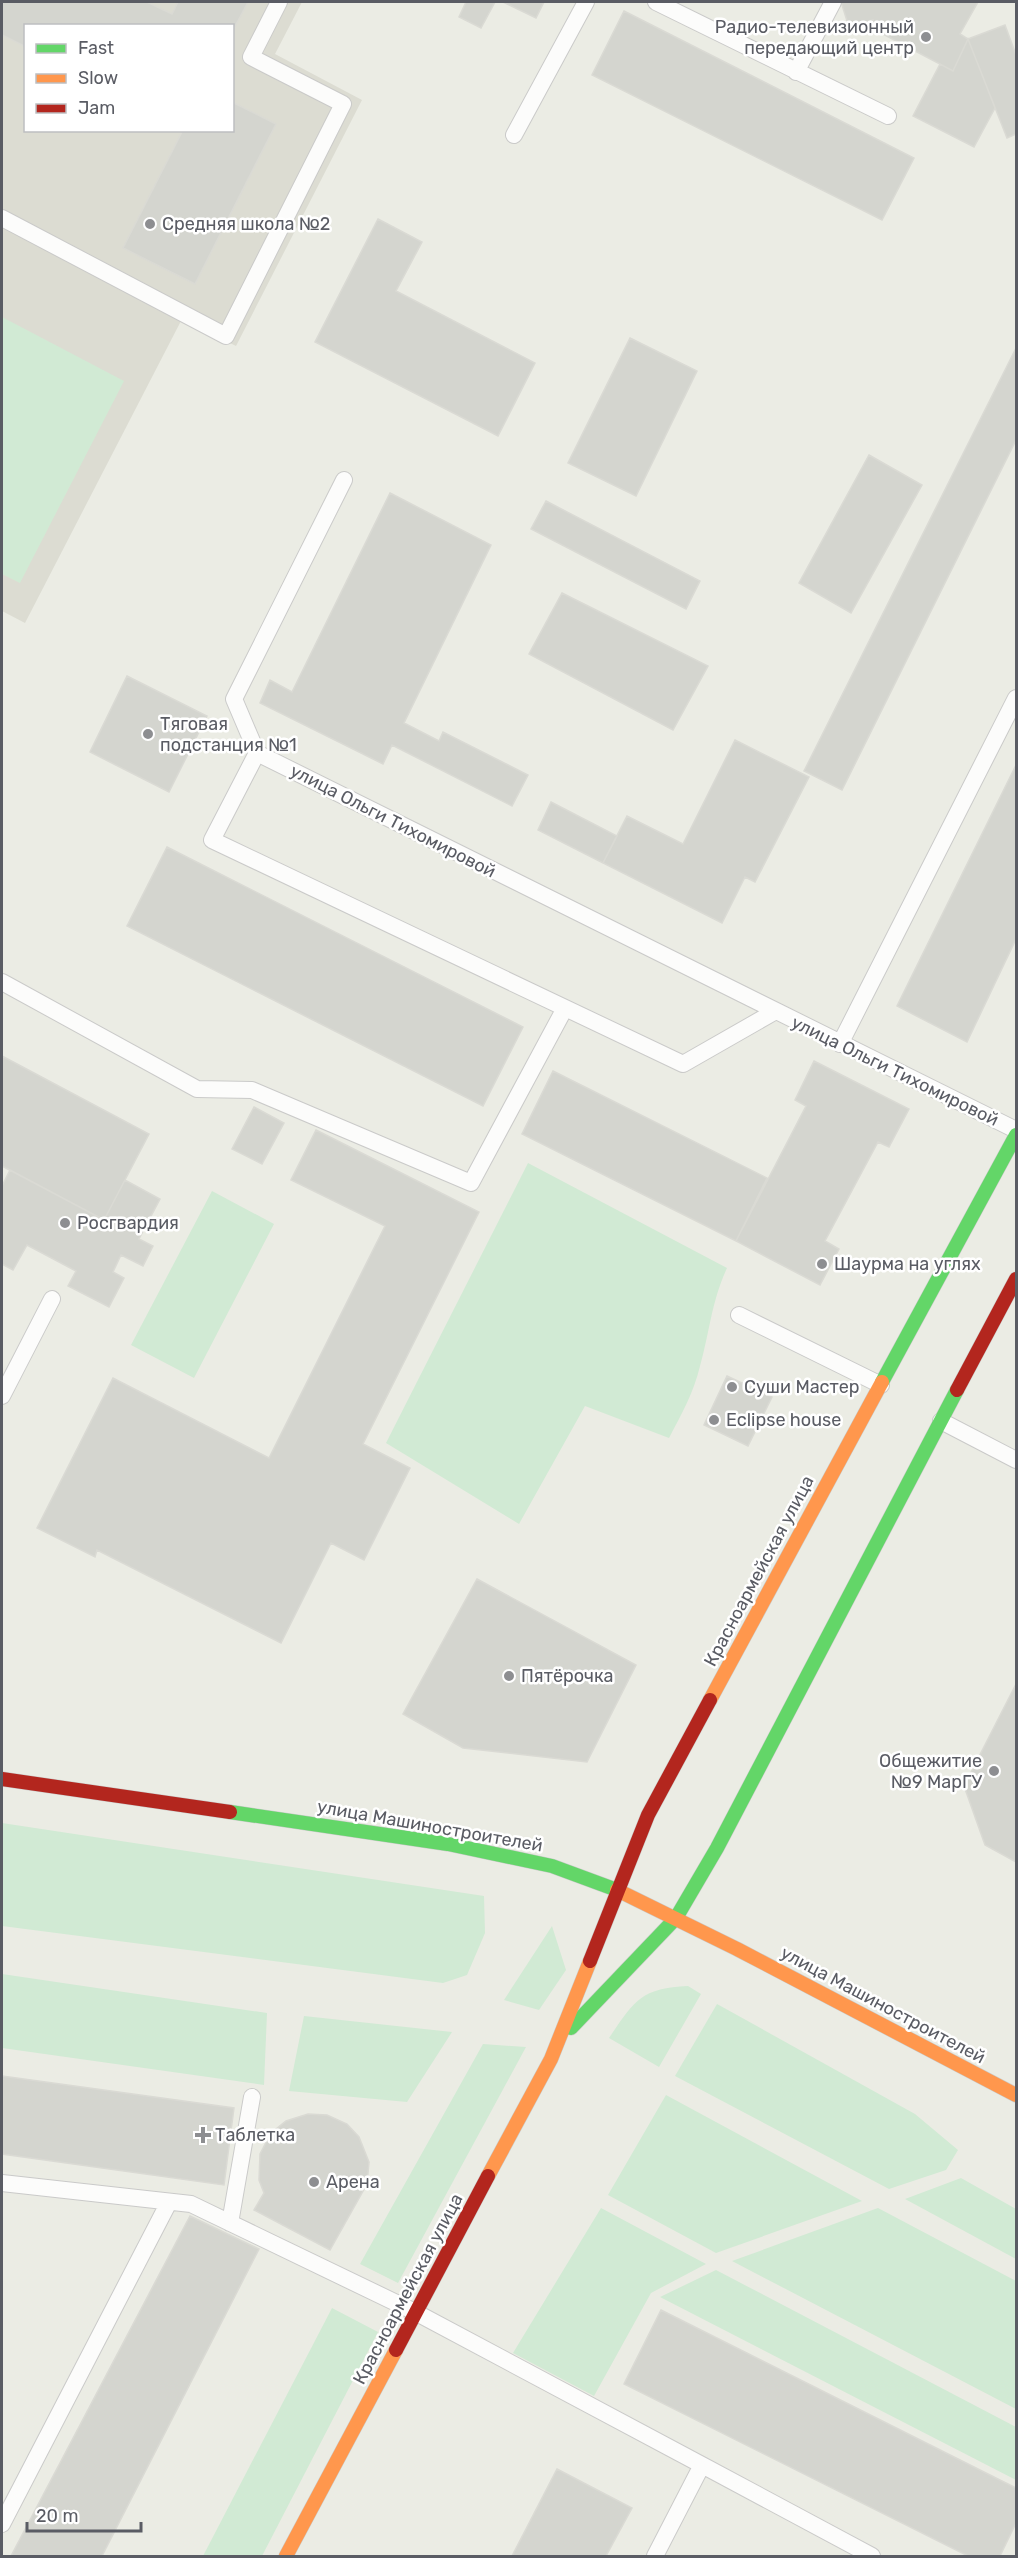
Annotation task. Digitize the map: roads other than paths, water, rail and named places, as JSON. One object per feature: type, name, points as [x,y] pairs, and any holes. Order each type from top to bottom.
[{"type":"main road","name":"Красноармейская улица","points":[[286,2556],[562,2038],[648,1815],[1017,1135]]},
{"type":"main road","name":"Красноармейская улица","points":[[562,2038],[676,1918],[717,1848],[1017,1279]]},
{"type":"main road","name":"улица Машиностроителей","points":[[2,1779],[448,1844],[552,1866],[618,1890],[676,1918],[1017,2095]]},
{"type":"lane","points":[[2,218],[226,336],[343,104],[250,57],[279,2]]},
{"type":"lane","points":[[514,135],[586,2]]},
{"type":"lane","points":[[656,2],[888,116]]},
{"type":"lane","points":[[796,72],[833,2]]},
{"type":"lane","points":[[257,753],[234,699],[344,480]]},
{"type":"lane","points":[[840,1044],[1017,698]]},
{"type":"lane","name":"улица Ольги Тихомировой","points":[[774,1012],[683,1064],[212,840],[257,753],[774,1012],[1017,1130]]},
{"type":"lane","points":[[2,982],[197,1089],[252,1090],[471,1183],[565,1008]]},
{"type":"lane","points":[[2,1396],[52,1299]]},
{"type":"lane","points":[[739,1315],[881,1384]]},
{"type":"lane","points":[[941,1421],[1017,1460]]},
{"type":"lane","points":[[230,2223],[252,2097]]},
{"type":"lane","points":[[2,2183],[191,2204],[415,2312],[872,2556]]},
{"type":"lane","points":[[2,2524],[169,2202]]},
{"type":"lane","points":[[655,2556],[702,2465]]},
{"type":"place","name":"Радио-телевизионный передающий центр","points":[[926,37]]},
{"type":"place","name":"Средняя школа №2","points":[[150,224]]},
{"type":"place","name":"Тяговая подстанция №1","points":[[148,734]]},
{"type":"place","name":"Росгвардия","points":[[65,1223]]},
{"type":"place","name":"Шаурма на углях","points":[[822,1264]]},
{"type":"place","name":"Суши Мастер","points":[[732,1387]]},
{"type":"place","name":"Eclipse house","points":[[714,1420]]},
{"type":"place","name":"Пятёрочка","points":[[509,1676]]},
{"type":"place","name":"Общежитие №9 МарГУ","points":[[994,1771]]},
{"type":"place","name":"Таблетка","points":[[203,2135]]},
{"type":"place","name":"Арена","points":[[314,2182]]}]
